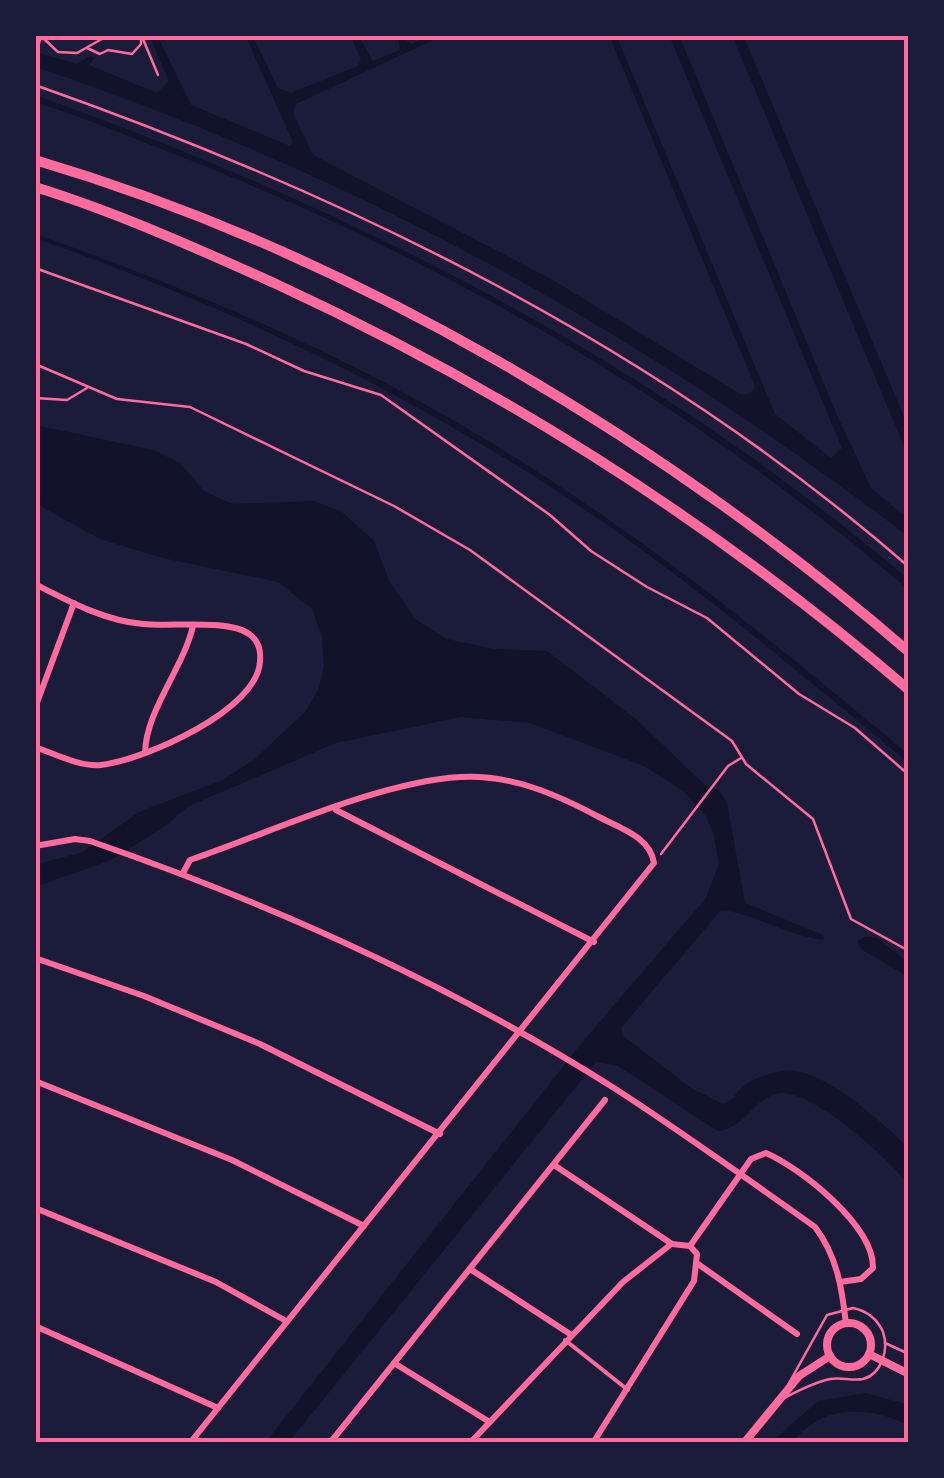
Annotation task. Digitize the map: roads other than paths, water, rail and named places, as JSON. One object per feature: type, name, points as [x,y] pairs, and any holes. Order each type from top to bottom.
[{"type":"highway","points":[[35,160],[151,198],[221,228],[361,292],[483,356],[707,496],[909,652]]},
{"type":"highway","points":[[35,187],[212,255],[360,323],[494,394],[618,471],[759,568],[909,690]]},
{"type":"street","points":[[35,584],[74,602],[141,624],[231,628],[252,635],[260,654],[260,677],[243,696],[208,721],[145,753],[88,765],[35,747]]},
{"type":"street","points":[[35,708],[74,602]]},
{"type":"street","points":[[145,753],[145,736],[186,655],[192,626]]},
{"type":"street","points":[[183,874],[190,860],[335,809],[414,784],[462,777],[509,781],[557,795],[642,839],[652,852],[654,863],[190,1443]]},
{"type":"street","points":[[335,809],[594,942]]},
{"type":"street","points":[[35,846],[75,839],[90,841],[183,874],[349,943],[594,1077],[815,1227],[830,1247],[846,1324]]},
{"type":"street","points":[[35,958],[144,996],[260,1044],[440,1134]]},
{"type":"street","points":[[35,1081],[232,1160],[364,1226]]},
{"type":"street","points":[[330,1443],[605,1100]]},
{"type":"street","points":[[690,1246],[740,1174],[758,1154],[766,1153],[846,1211],[864,1236],[873,1268],[861,1280],[840,1282]]},
{"type":"street","points":[[554,1164],[672,1244],[690,1246]]},
{"type":"street","points":[[35,1208],[216,1282],[286,1321]]},
{"type":"street","points":[[470,1443],[623,1282],[672,1244]]},
{"type":"street","points":[[690,1246],[698,1264],[797,1334]]},
{"type":"street","points":[[592,1443],[686,1294],[698,1264]]},
{"type":"street","points":[[470,1269],[568,1337]]},
{"type":"street","points":[[846,1324],[866,1332],[869,1354]]},
{"type":"street","points":[[830,1356],[829,1336],[846,1324]]},
{"type":"street","points":[[35,1326],[218,1408]]},
{"type":"street","points":[[830,1356],[850,1367],[869,1354]]},
{"type":"street","points":[[869,1354],[909,1374]]},
{"type":"street","points":[[744,1443],[799,1376],[830,1356]]},
{"type":"street","points":[[394,1364],[488,1420]]},
{"type":"lane","points":[[568,1337],[628,1390]]}]
